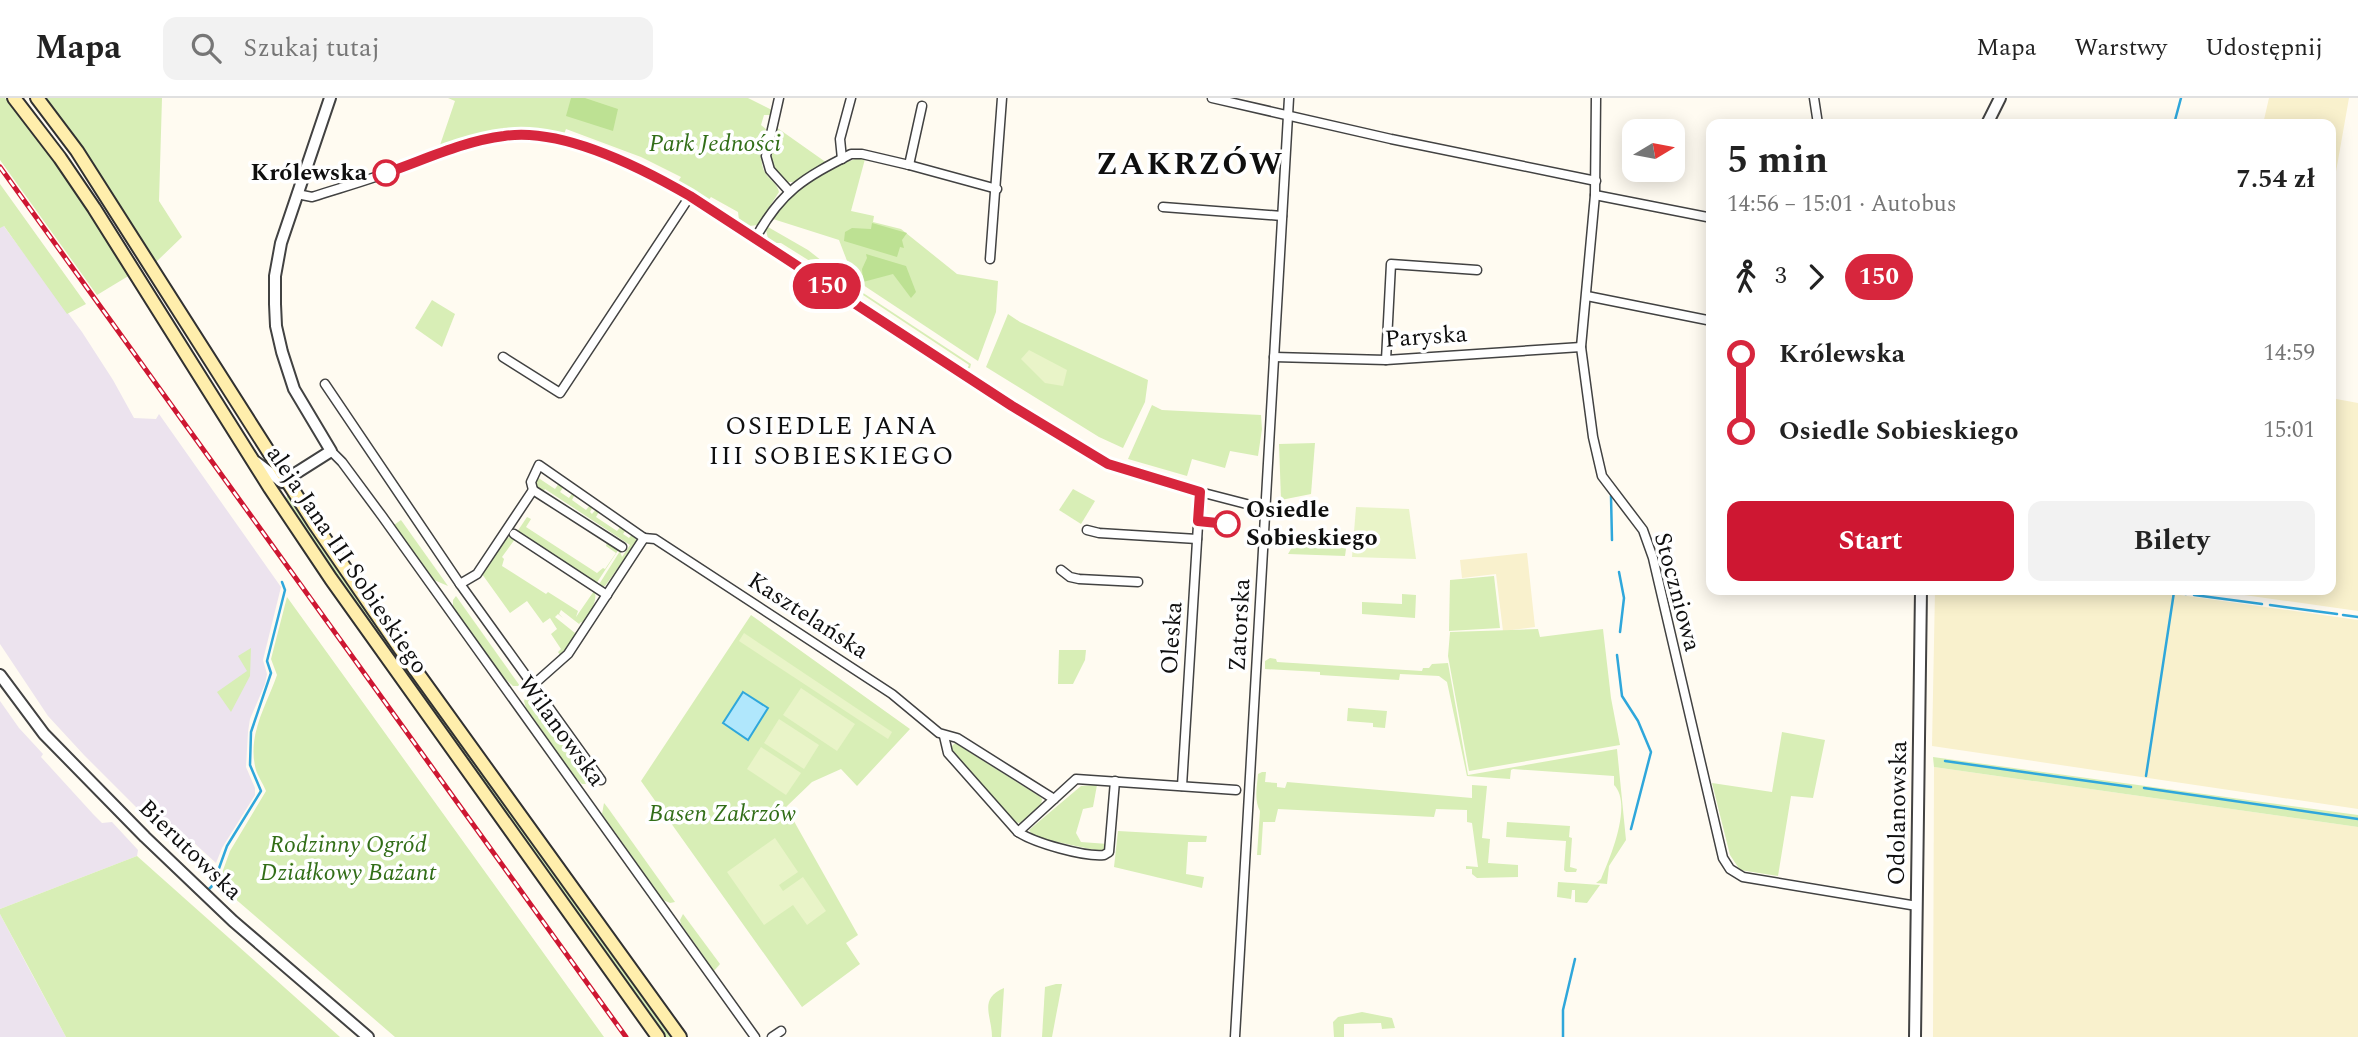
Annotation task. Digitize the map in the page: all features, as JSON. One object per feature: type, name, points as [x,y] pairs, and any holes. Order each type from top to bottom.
[{"type":"main road","name":"aleja Jana III Sobieskiego","points":[[14,98],[88,199],[310,547],[408,689],[658,1037]]},
{"type":"main road","name":"aleja Jana III Sobieskiego","points":[[37,98],[77,151],[287,481],[401,650],[680,1037]]},
{"type":"street","name":"Wilanowska","points":[[330,98],[281,243],[275,276],[276,326],[294,389],[331,450],[755,1037]]},
{"type":"street","points":[[779,98],[766,156],[770,170],[789,191]]},
{"type":"street","points":[[842,159],[840,139],[851,98]]},
{"type":"street","points":[[990,258],[1002,98]]},
{"type":"street","points":[[1212,98],[1287,117],[1596,181]]},
{"type":"street","name":"Zatorska","points":[[1235,1037],[1289,98]]},
{"type":"street","name":"Stoczniowa","points":[[1596,98],[1596,181],[1581,347],[1597,462],[1606,482],[1643,530],[1653,558],[1721,851],[1727,864],[1742,877],[1917,906]]},
{"type":"street","points":[[1814,98],[1817,119]]},
{"type":"street","points":[[1990,119],[2000,98]]},
{"type":"street","points":[[909,165],[922,107]]},
{"type":"street","points":[[297,194],[313,197],[470,144],[521,134],[561,140],[609,156],[658,177],[1012,406],[1108,464],[1266,509]]},
{"type":"street","points":[[755,239],[774,208],[789,191],[851,154],[909,165],[997,189]]},
{"type":"street","points":[[1595,195],[1706,217]]},
{"type":"street","points":[[503,357],[560,393],[690,196]]},
{"type":"street","points":[[1163,207],[1282,216]]},
{"type":"street","points":[[1386,360],[1391,264],[1477,270]]},
{"type":"street","points":[[1587,296],[1706,320]]},
{"type":"street","name":"Paryska","points":[[1274,357],[1386,360],[1581,347]]},
{"type":"street","points":[[325,384],[460,584],[601,780]]},
{"type":"street","points":[[253,461],[282,482],[331,450]]},
{"type":"street","name":"Kasztelańska","points":[[533,489],[531,482],[539,465],[644,538],[655,538],[892,694],[944,736],[957,738],[1054,799]]},
{"type":"street","points":[[460,584],[477,573],[533,489],[622,547]]},
{"type":"street","name":"Oleska","points":[[1182,786],[1200,492]]},
{"type":"street","points":[[1087,530],[1198,539]]},
{"type":"street","points":[[514,534],[607,596]]},
{"type":"street","points":[[533,685],[568,654],[644,538]]},
{"type":"street","points":[[1061,570],[1070,577],[1079,579],[1139,582]]},
{"type":"street","name":"Odolanowska","points":[[1915,1037],[1921,595]]},
{"type":"street","name":"Bierutowska","points":[[0,675],[44,734],[145,837],[233,920],[368,1037]]},
{"type":"street","name":"Kasztelańska","points":[[944,736],[948,753],[1018,832]]},
{"type":"street","points":[[1115,781],[1110,848],[1104,855],[1075,851],[1034,840],[1018,832],[1076,779],[1115,781],[1236,790]]},
{"type":"street","points":[[772,1037],[781,1031]]},
{"type":"shaded area","points":[[2269,98],[2349,98],[2336,172],[2336,119],[2264,119]]},
{"type":"shaded area","points":[[0,221],[82,332],[134,418],[156,419],[159,414],[281,587],[263,660],[267,674],[265,684],[250,719],[248,732],[246,767],[255,788],[255,795],[222,848],[216,863],[192,841],[174,845],[84,755],[48,716],[0,644]]},
{"type":"shaded area","points":[[2336,399],[2358,403],[2358,611],[2244,595],[2336,595]]},
{"type":"shaded area","points":[[1527,553],[1535,627],[1503,631],[1496,574],[1462,578],[1460,560]]},
{"type":"shaded area","points":[[1935,595],[2180,595],[2358,620],[2358,809],[1932,746]]},
{"type":"shaded area","points":[[0,701],[19,728],[43,754],[41,757],[93,814],[102,823],[112,822],[138,850],[137,856],[0,909]]},
{"type":"shaded area","points":[[1934,767],[2358,827],[2358,1037],[1933,1037]]},
{"type":"shaded area","points":[[0,914],[28,967],[66,1037],[0,1037]]},
{"type":"green space","points":[[0,98],[5,98],[40,139],[130,275],[97,295],[0,160]]},
{"type":"green space","points":[[44,98],[162,98],[159,201],[182,237],[156,262],[86,153]]},
{"type":"green space","name":"Park Jedności","points":[[448,98],[748,98],[772,110],[770,115],[764,115],[761,125],[767,130],[762,164],[779,192],[758,225],[749,226],[739,220],[738,212],[711,197],[707,202],[677,183],[681,177],[641,157],[566,129],[563,137],[531,131],[500,132],[439,148],[455,101]]},
{"type":"green space","points":[[571,98],[585,98],[618,109],[613,131],[566,116]]},
{"type":"green space","points":[[776,127],[827,163],[794,182],[787,182],[775,168],[771,157]]},
{"type":"green space","points":[[859,158],[865,159],[851,211],[874,216],[873,222],[901,229],[957,274],[998,281],[996,312],[978,361],[854,279],[839,240],[773,219],[810,181]]},
{"type":"green space","points":[[0,184],[86,304],[67,314],[4,226],[0,228]]},
{"type":"green space","points":[[872,223],[907,233],[902,240],[904,248],[900,247],[897,257],[844,241],[845,232],[852,228],[871,229]]},
{"type":"green space","points":[[768,227],[808,250],[831,268],[825,279],[821,268],[781,243],[768,239]]},
{"type":"green space","points":[[866,254],[906,266],[916,292],[911,298],[893,274],[863,282],[862,269]]},
{"type":"green space","points":[[842,279],[971,364],[970,368],[967,369],[969,365],[857,291],[850,296],[838,288]]},
{"type":"green space","points":[[432,300],[455,314],[442,347],[415,328]]},
{"type":"green space","points":[[1008,314],[1020,322],[1148,380],[1145,402],[1123,448],[1099,437],[986,367]]},
{"type":"green space","points":[[1029,350],[1067,370],[1063,386],[1045,383],[1021,359]]},
{"type":"green space","points":[[1152,405],[1162,410],[1261,415],[1258,456],[1230,451],[1225,468],[1192,459],[1187,476],[1128,459]]},
{"type":"green space","points":[[1315,443],[1311,494],[1281,500],[1279,444]]},
{"type":"green space","points":[[539,470],[537,477],[555,489],[559,483],[564,486],[560,492],[569,498],[573,492],[575,494],[572,500],[586,510],[591,504],[592,514],[597,508],[600,510],[596,517],[617,531],[622,525],[627,528],[623,534],[629,538],[633,533],[637,542],[605,586],[598,586],[620,551],[622,557],[630,545],[545,489],[543,492],[535,488],[534,478]]},
{"type":"green space","points":[[1073,489],[1095,501],[1081,524],[1059,510]]},
{"type":"green space","points":[[288,491],[396,653],[673,1037],[666,1037],[380,640],[286,500]]},
{"type":"green space","points":[[1356,507],[1409,509],[1416,559],[1352,557]]},
{"type":"green space","points":[[527,517],[531,519],[526,527],[597,573],[605,569],[616,553],[606,546],[607,542],[619,549],[596,584],[517,532]]},
{"type":"green space","points":[[401,520],[448,586],[434,580],[394,525]]},
{"type":"green space","points":[[504,539],[515,539],[502,557],[502,566],[578,611],[576,617],[594,591],[594,603],[584,624],[579,624],[561,610],[559,614],[563,618],[558,614],[555,617],[575,633],[578,630],[561,657],[558,652],[561,649],[551,634],[557,629],[550,618],[543,623],[527,601],[510,613],[482,574]]},
{"type":"green space","points":[[1297,539],[1347,542],[1345,556],[1288,554]]},
{"type":"green space","points":[[1494,576],[1500,628],[1449,631],[1450,580]]},
{"type":"green space","points":[[1402,594],[1416,595],[1415,618],[1362,614],[1362,602],[1402,604]]},
{"type":"green space","points":[[456,596],[520,686],[513,686],[504,678],[453,608]]},
{"type":"green space","name":"Rodzinny Ogród Działkowy Bażant","points":[[287,597],[604,1037],[395,1037],[218,884],[230,851],[266,791],[256,769],[254,742],[277,675],[271,659]]},
{"type":"green space","name":"Basen Zakrzów","points":[[751,615],[910,729],[857,786],[841,769],[812,782],[786,807],[858,935],[846,943],[860,964],[802,1007],[641,781]]},
{"type":"green space","points":[[1538,629],[1540,637],[1603,629],[1620,745],[1469,771],[1448,656],[1450,632]]},
{"type":"green space","points":[[744,633],[892,732],[888,739],[739,641]]},
{"type":"green space","points":[[251,648],[250,676],[231,712],[217,692],[247,671],[238,656]]},
{"type":"green space","points":[[1059,650],[1086,650],[1085,660],[1073,684],[1058,684]]},
{"type":"green space","points":[[1276,659],[1277,662],[1422,671],[1432,664],[1448,663],[1468,775],[1617,749],[1626,840],[1609,866],[1607,884],[1596,883],[1601,879],[1610,858],[1621,818],[1621,805],[1614,785],[1614,776],[1513,769],[1510,779],[1467,776],[1447,682],[1439,676],[1400,674],[1399,680],[1265,669],[1265,661]]},
{"type":"green space","points":[[801,688],[855,724],[837,751],[783,715]]},
{"type":"green space","points":[[527,695],[591,784],[582,784],[574,776],[526,708],[524,701]]},
{"type":"green space","points":[[1348,708],[1387,711],[1385,728],[1373,727],[1373,723],[1347,721]]},
{"type":"green space","points":[[779,719],[819,745],[804,769],[764,743]]},
{"type":"green space","points":[[1782,732],[1825,740],[1813,798],[1791,796],[1778,876],[1740,870],[1730,855],[1712,783],[1772,792]]},
{"type":"green space","points":[[955,743],[1039,796],[1042,799],[1041,806],[1021,823],[1012,822],[952,752]]},
{"type":"green space","points":[[761,747],[801,773],[786,795],[747,769]]},
{"type":"green space","points":[[1933,757],[2358,815],[2358,827],[1934,767]]},
{"type":"green space","points":[[1266,772],[1265,782],[1277,783],[1277,787],[1285,788],[1287,782],[1472,798],[1472,785],[1487,786],[1482,838],[1490,839],[1488,863],[1518,865],[1518,877],[1477,878],[1472,874],[1472,869],[1466,869],[1466,866],[1478,867],[1472,823],[1467,822],[1467,810],[1436,809],[1434,817],[1278,809],[1275,822],[1263,822],[1261,855],[1257,855],[1260,811],[1257,788],[1258,774]]},
{"type":"green space","points":[[1097,785],[1093,807],[1083,809],[1076,833],[1081,842],[1108,844],[1104,852],[1034,837],[1029,830],[1081,786]]},
{"type":"green space","points":[[604,803],[675,902],[663,900],[602,814]]},
{"type":"green space","points":[[1507,822],[1570,826],[1570,867],[1577,869],[1576,872],[1564,870],[1566,841],[1506,837]]},
{"type":"green space","points":[[1118,831],[1207,836],[1206,842],[1188,842],[1186,874],[1204,877],[1202,888],[1114,867]]},
{"type":"green space","points":[[775,838],[798,872],[779,885],[783,891],[803,877],[826,911],[807,925],[793,905],[764,925],[727,872]]},
{"type":"green space","name":"Rodzinny Ogród Działkowy Bażant","points":[[137,856],[340,1037],[66,1037],[0,914],[0,909]]},
{"type":"green space","points":[[1558,882],[1600,885],[1587,903],[1575,902],[1575,890],[1572,890],[1571,899],[1557,897]]},
{"type":"green space","points":[[683,914],[720,964],[714,971],[681,924]]},
{"type":"green space","points":[[1062,984],[1052,1037],[1042,1037],[1045,987]]},
{"type":"green space","points":[[1004,988],[1001,1037],[992,1037],[989,1003],[996,992]]},
{"type":"green space","points":[[1362,1012],[1392,1018],[1395,1028],[1382,1029],[1381,1023],[1344,1024],[1344,1037],[1334,1037],[1333,1022],[1338,1017]]},
{"type":"water","points":[[743,692],[768,708],[748,740],[723,723]]},
{"type":"waterway","points":[[2175,119],[2181,98]]},
{"type":"waterway","points":[[1611,496],[1612,540]]},
{"type":"waterway","points":[[1619,572],[1624,598],[1620,632]]},
{"type":"waterway","points":[[209,889],[213,885],[227,846],[261,791],[250,765],[251,732],[271,673],[267,661],[285,590],[282,582]]},
{"type":"waterway","points":[[2146,776],[2174,595]]},
{"type":"waterway","points":[[2194,595],[2262,604]]},
{"type":"waterway","points":[[2270,605],[2337,614]]},
{"type":"waterway","points":[[2343,615],[2358,617]]},
{"type":"waterway","points":[[1617,655],[1622,696],[1638,721],[1651,752],[1631,829]]},
{"type":"waterway","points":[[1945,761],[2131,787]]},
{"type":"waterway","points":[[2144,788],[2358,819]]},
{"type":"waterway","points":[[1563,1037],[1563,1010],[1575,959]]},
{"type":"railway","points":[[0,167],[626,1037]]},
{"type":"bus line","name":"150","points":[[386,173],[470,144],[521,134],[561,140],[637,167],[690,196],[1012,406],[1108,464],[1200,492],[1198,521],[1227,524]]},
{"type":"place","name":"Królewska","points":[[386,173]]},
{"type":"place","name":"Osiedle Sobieskiego","points":[[1227,524]]},
{"type":"district","name":"ZAKRZÓW","points":[[1190,164]]},
{"type":"district","name":"OSIEDLE JANA III SOBIESKIEGO","points":[[832,441]]}]
